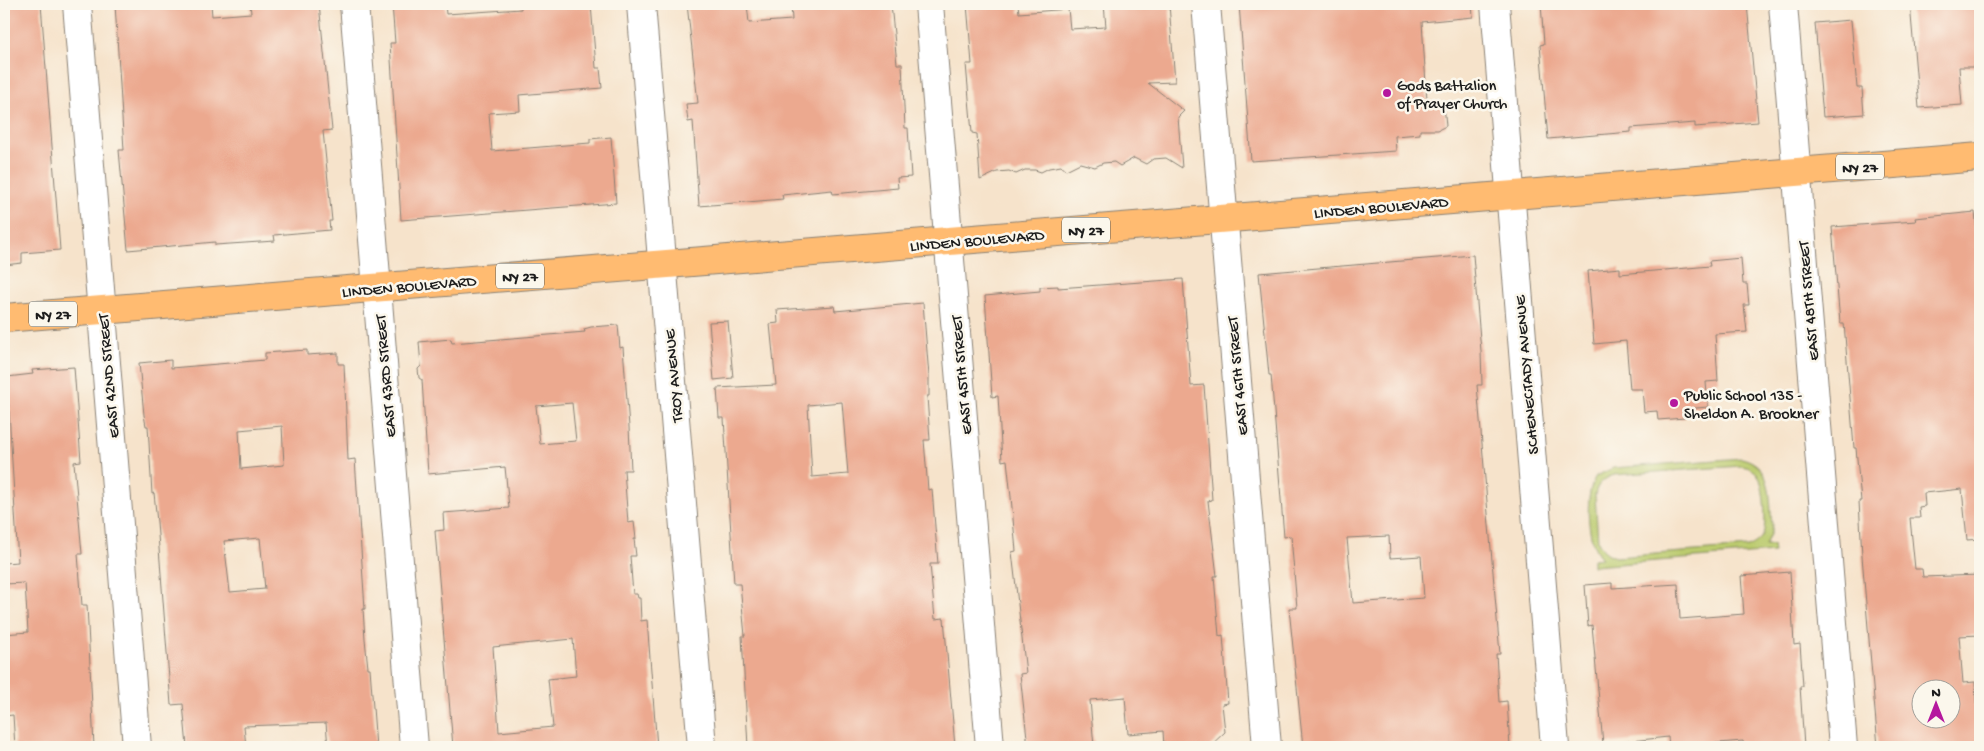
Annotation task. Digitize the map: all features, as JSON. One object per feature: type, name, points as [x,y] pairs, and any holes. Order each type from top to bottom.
[{"type":"highway","name":"LINDEN BOULEVARD","points":[[4,318],[1980,158]]},
{"type":"street","name":"EAST 42ND STREET","points":[[77,4],[137,747]]},
{"type":"street","name":"EAST 43RD STREET","points":[[354,4],[414,747]]},
{"type":"street","name":"TROY AVENUE","points":[[641,4],[702,747]]},
{"type":"street","name":"EAST 45TH STREET","points":[[929,4],[990,747]]},
{"type":"street","name":"EAST 46TH STREET","points":[[1206,4],[1267,747]]},
{"type":"street","name":"SCHENECTADY AVENUE","points":[[1495,4],[1555,747]]},
{"type":"street","name":"EAST 48TH STREET","points":[[1783,4],[1842,747]]},
{"type":"green space","points":[[1742,458],[1752,462],[1760,468],[1768,484],[1772,525],[1765,545],[1773,545],[1774,552],[1593,566],[1593,559],[1602,558],[1593,542],[1588,518],[1592,484],[1596,476],[1613,468]],"holes":[[[1741,466],[1753,470],[1758,475],[1763,495],[1765,514],[1763,534],[1752,545],[1748,547],[1616,557],[1605,551],[1598,541],[1595,495],[1601,482],[1607,478],[1614,475]]]},
{"type":"building","points":[[4,4],[41,4],[60,250],[22,253],[22,263],[4,265]]},
{"type":"building","points":[[115,4],[211,4],[212,16],[251,13],[250,4],[319,4],[332,130],[323,131],[332,221],[329,221],[330,230],[274,235],[275,241],[215,245],[215,242],[128,250],[119,150],[124,150]]},
{"type":"building","points":[[392,4],[445,4],[446,14],[521,9],[521,4],[591,4],[596,68],[600,68],[602,88],[519,95],[520,111],[489,113],[492,151],[590,143],[590,139],[611,137],[616,203],[401,220],[390,43],[395,43]]},
{"type":"building","points":[[687,4],[747,4],[749,23],[792,20],[791,4],[891,4],[897,64],[902,64],[905,128],[908,128],[911,177],[897,178],[898,188],[833,194],[832,190],[782,195],[783,199],[699,206],[693,121],[688,122],[686,104],[698,103]]},
{"type":"building","points":[[967,4],[1018,4],[1019,13],[1068,9],[1070,29],[1106,27],[1104,4],[1169,4],[1175,82],[1148,83],[1184,111],[1178,117],[1182,168],[1166,158],[1153,159],[1146,164],[1134,158],[1120,166],[1114,162],[1103,163],[1095,167],[1080,163],[1066,170],[1061,166],[1049,168],[1041,172],[1025,170],[1016,174],[1009,171],[997,172],[980,180],[977,134],[972,133],[966,64],[972,64]]},
{"type":"building","points":[[1239,4],[1472,4],[1473,17],[1422,22],[1427,100],[1444,105],[1446,126],[1438,130],[1420,130],[1420,134],[1395,136],[1396,151],[1251,161]]},
{"type":"building","points":[[1541,4],[1747,4],[1758,122],[1695,127],[1695,123],[1631,128],[1631,132],[1548,139],[1540,45],[1544,44]]},
{"type":"building","points":[[1910,4],[1980,4],[1980,67],[1959,67],[1962,105],[1919,108]]},
{"type":"building","points":[[1851,20],[1857,88],[1862,88],[1864,114],[1823,117],[1815,23]]},
{"type":"building","points":[[1975,212],[1980,263],[1980,284],[1976,285],[1980,320],[1980,539],[1967,540],[1962,489],[1924,493],[1925,506],[1919,507],[1920,518],[1910,518],[1915,569],[1922,569],[1923,577],[1980,575],[1980,635],[1959,636],[1963,683],[1975,682],[1976,703],[1980,702],[1980,747],[1878,747],[1862,556],[1859,501],[1861,501],[1856,448],[1854,448],[1844,323],[1840,323],[1832,227],[1916,221],[1915,218]]},
{"type":"building","points":[[1473,255],[1481,351],[1482,385],[1477,385],[1500,654],[1496,654],[1499,702],[1507,701],[1510,747],[1418,747],[1418,745],[1303,747],[1289,608],[1297,608],[1291,536],[1284,537],[1271,375],[1269,375],[1259,273]],"holes":[[[1389,536],[1390,558],[1421,556],[1424,598],[1353,603],[1347,538]]]},
{"type":"building","points":[[1741,258],[1743,284],[1747,284],[1749,305],[1744,305],[1747,332],[1715,334],[1718,381],[1706,382],[1708,407],[1685,409],[1685,418],[1658,420],[1657,411],[1644,412],[1642,389],[1630,389],[1626,341],[1594,344],[1588,271],[1620,268],[1620,274],[1710,266],[1709,261]]},
{"type":"building","points":[[1183,279],[1191,386],[1204,385],[1212,500],[1208,501],[1217,576],[1214,576],[1219,636],[1223,635],[1228,703],[1222,704],[1225,732],[1209,747],[1164,747],[1163,731],[1128,734],[1125,697],[1090,700],[1094,747],[1028,747],[1020,674],[1026,673],[1012,552],[1016,551],[1011,497],[1007,460],[1002,461],[998,396],[992,397],[985,296],[1040,291],[1040,287],[1058,286],[1058,288]]},
{"type":"building","points":[[923,303],[929,376],[929,396],[927,396],[930,440],[924,440],[928,490],[932,489],[938,564],[930,564],[935,619],[944,618],[955,747],[748,747],[742,636],[745,636],[740,584],[734,584],[724,418],[719,418],[717,388],[776,385],[770,324],[778,323],[777,310],[834,306],[835,311]],"holes":[[[842,402],[848,474],[812,477],[808,405]]]},
{"type":"building","points":[[728,321],[733,378],[714,380],[709,322]]},
{"type":"building","points":[[618,325],[620,348],[623,347],[631,470],[624,470],[628,523],[634,522],[636,539],[634,539],[636,556],[630,556],[633,594],[637,594],[638,598],[640,598],[641,621],[647,620],[657,747],[453,747],[435,531],[444,530],[443,513],[509,508],[505,467],[428,474],[422,380],[419,378],[418,369],[421,366],[419,342],[451,339],[452,343],[585,332],[584,329]],"holes":[[[572,403],[576,441],[540,444],[536,406]],[[573,639],[576,676],[548,679],[553,727],[499,732],[493,647]]]},
{"type":"building","points":[[307,350],[307,355],[338,353],[338,364],[344,364],[348,460],[355,459],[365,609],[363,609],[365,639],[368,668],[370,668],[376,747],[328,747],[326,723],[244,726],[246,747],[187,747],[183,704],[171,705],[157,522],[154,493],[152,494],[148,426],[146,426],[144,415],[139,363],[171,360],[171,368],[265,360],[265,353]],"holes":[[[282,426],[284,465],[241,469],[239,430]],[[260,538],[265,589],[230,592],[224,541]]]},
{"type":"building","points":[[74,367],[81,461],[74,462],[82,554],[78,554],[82,605],[87,605],[94,747],[15,747],[13,715],[4,716],[4,634],[28,632],[25,583],[4,584],[4,563],[18,562],[7,377],[33,374],[32,370]]},
{"type":"building","points":[[1790,572],[1794,645],[1800,644],[1803,686],[1800,686],[1804,747],[1744,747],[1743,741],[1669,747],[1668,737],[1603,744],[1592,625],[1588,626],[1585,585],[1612,583],[1612,588],[1678,584],[1680,619],[1744,614],[1741,576]]},
{"type":"place","name":"Gods Battalion of Prayer Church","points":[[1387,93]]},
{"type":"place","name":"Public School 135 - Sheldon A. Brookner","points":[[1674,403]]}]
